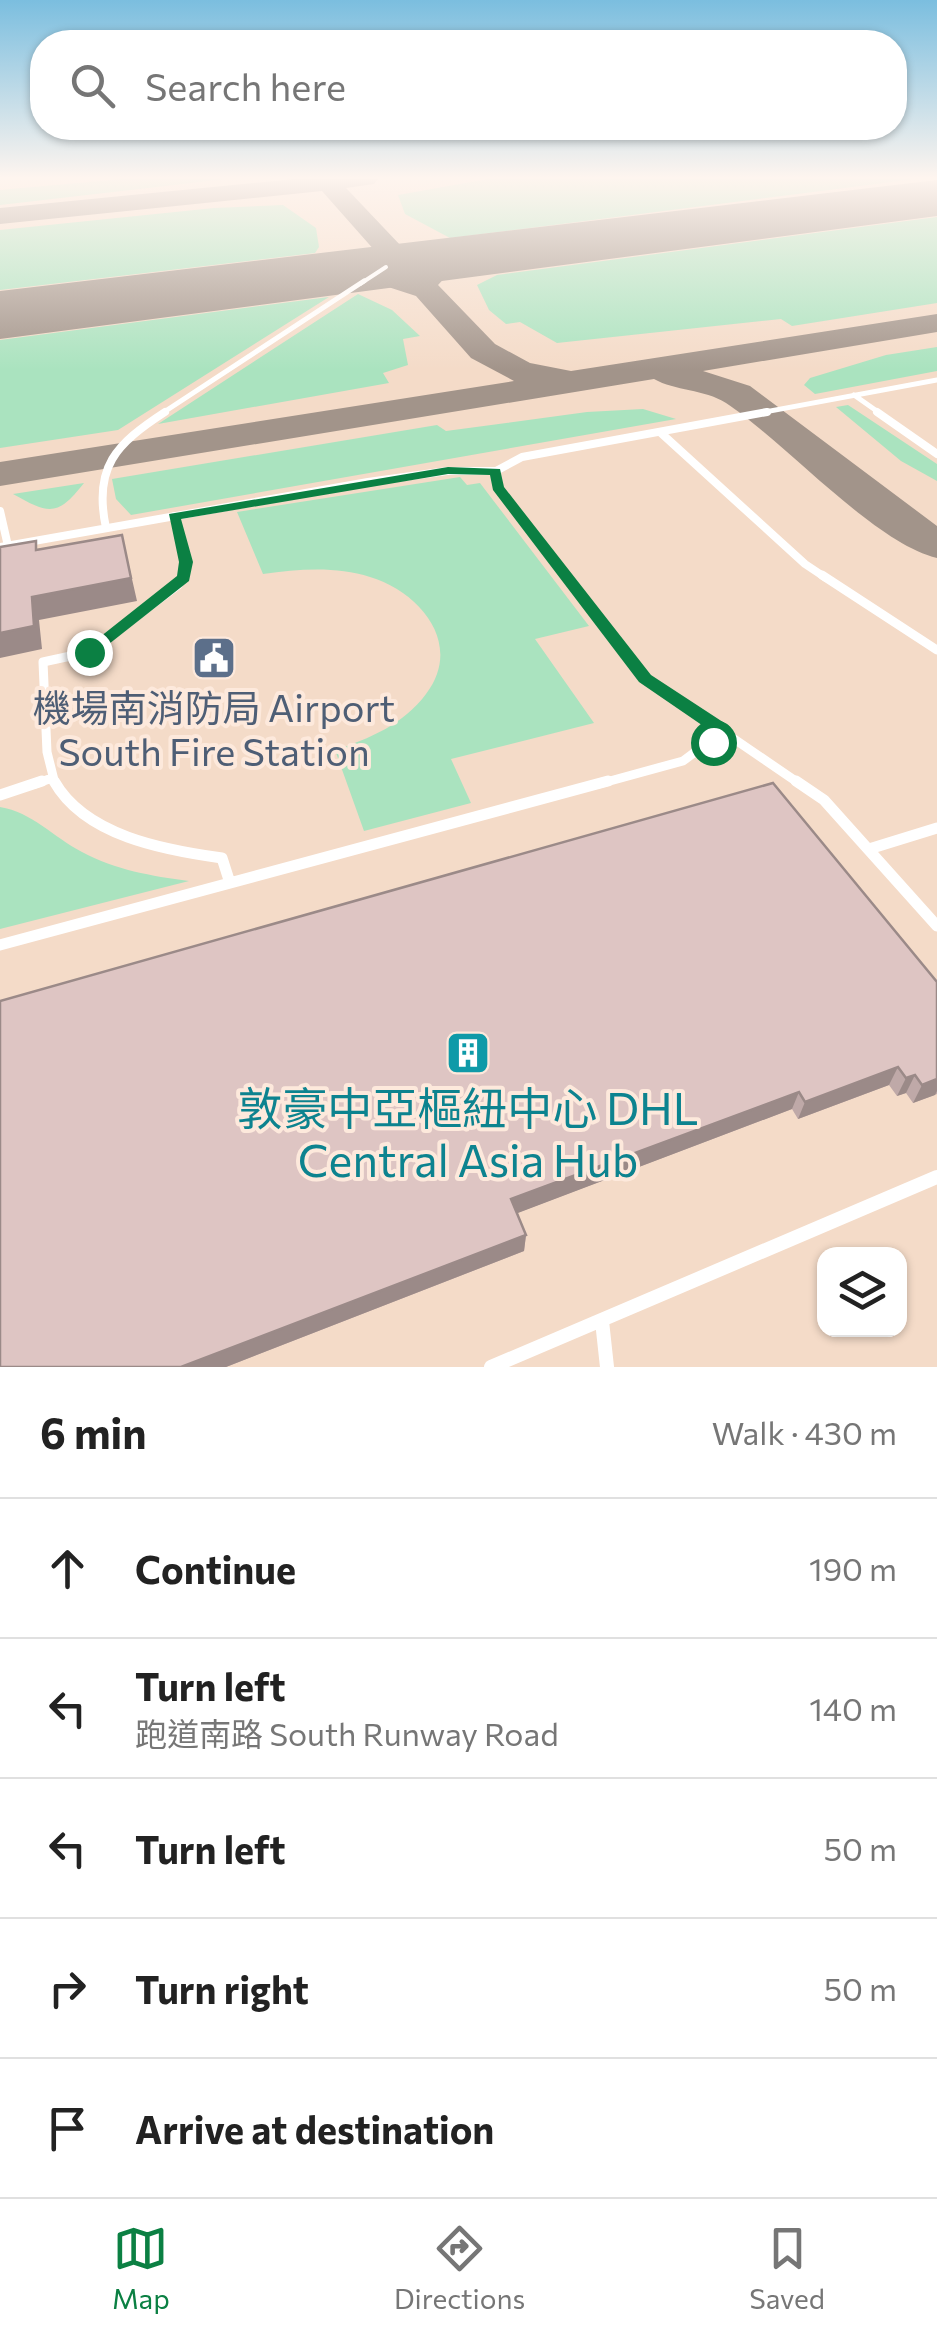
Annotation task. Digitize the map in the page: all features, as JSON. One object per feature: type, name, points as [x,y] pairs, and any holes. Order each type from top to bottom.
[{"type":"lane","points":[[106,528],[99,480],[109,456],[130,437],[386,266]]},
{"type":"lane","points":[[0,511],[4,546],[448,471],[496,471],[522,457],[937,380]]},
{"type":"lane","points":[[854,395],[937,454]]},
{"type":"lane","points":[[661,433],[805,564],[937,650]]},
{"type":"lane","points":[[496,471],[498,487],[645,678],[824,800],[937,926]]},
{"type":"lane","points":[[174,516],[187,570],[178,585],[89,652],[42,662],[52,778],[82,813],[116,830],[168,848],[222,858],[230,883]]},
{"type":"lane","points":[[0,944],[683,761],[723,730]]},
{"type":"lane","points":[[0,795],[52,778]]},
{"type":"lane","points":[[869,850],[937,828]]},
{"type":"lane","points":[[490,1367],[937,1177]]},
{"type":"lane","points":[[602,1321],[607,1367]]},
{"type":"shaded area","points":[[0,243],[937,243],[937,1367],[0,1367]]},
{"type":"green space","points":[[0,243],[318,243],[319,247],[315,253],[0,290]]},
{"type":"green space","points":[[741,243],[937,243],[937,303],[792,326],[781,319],[557,343],[520,322],[506,324],[489,310],[477,285],[497,275]]},
{"type":"green space","points":[[358,294],[392,310],[420,336],[403,339],[408,365],[383,373],[389,383],[158,424]]},
{"type":"green space","points":[[329,297],[118,430],[0,448],[0,340]]},
{"type":"green space","points":[[937,347],[937,371],[815,394],[804,385],[810,378],[886,355]]},
{"type":"green space","points":[[848,405],[937,464],[937,481],[901,461],[836,407]]},
{"type":"green space","points":[[643,409],[676,419],[131,515],[116,499],[112,479],[437,425],[446,431],[587,412]]},
{"type":"green space","points":[[460,477],[467,485],[480,483],[589,626],[535,639],[594,723],[451,759],[471,803],[364,831],[335,750],[385,729],[417,705],[437,675],[438,639],[420,607],[388,584],[370,577],[317,570],[263,574],[237,512]]},
{"type":"green space","points":[[84,483],[67,502],[53,509],[36,506],[13,494]]},
{"type":"green space","points":[[0,807],[22,814],[95,858],[147,874],[189,881],[0,929]]},
{"type":"building","points":[[122,535],[131,578],[32,597],[34,626],[0,633],[0,547],[36,541],[36,550]]},
{"type":"building","name":"敦豪中亞樞紐中心 DHL Central Asia Hub","points":[[773,783],[937,982],[937,1079],[922,1085],[915,1075],[906,1078],[898,1067],[805,1102],[799,1092],[511,1199],[526,1235],[181,1367],[0,1367],[0,1001]]},
{"type":"taxiway","points":[[383,243],[424,287]]},
{"type":"taxiway","points":[[424,287],[423,280],[442,264],[478,255]]},
{"type":"taxiway","points":[[322,275],[382,275],[424,287]]},
{"type":"taxiway","points":[[424,287],[483,351],[521,372],[558,378]]},
{"type":"taxiway","points":[[0,311],[66,306]]},
{"type":"taxiway","points":[[0,474],[937,323]]},
{"type":"taxiway","points":[[668,374],[707,382],[737,394],[901,522],[937,545]]},
{"type":"runway","points":[[0,315],[578,243]]},
{"type":"place","name":"機場南消防局 Airport South Fire Station","points":[[214,658]]},
{"type":"place","name":"敦豪中亞樞紐中心 DHL Central Asia Hub","points":[[468,1053]]},
{"type":"route","points":[[89,652],[184,578],[186,562],[174,516],[339,486],[448,471],[496,471],[494,481],[498,487],[645,678],[723,730],[713,742]]}]
